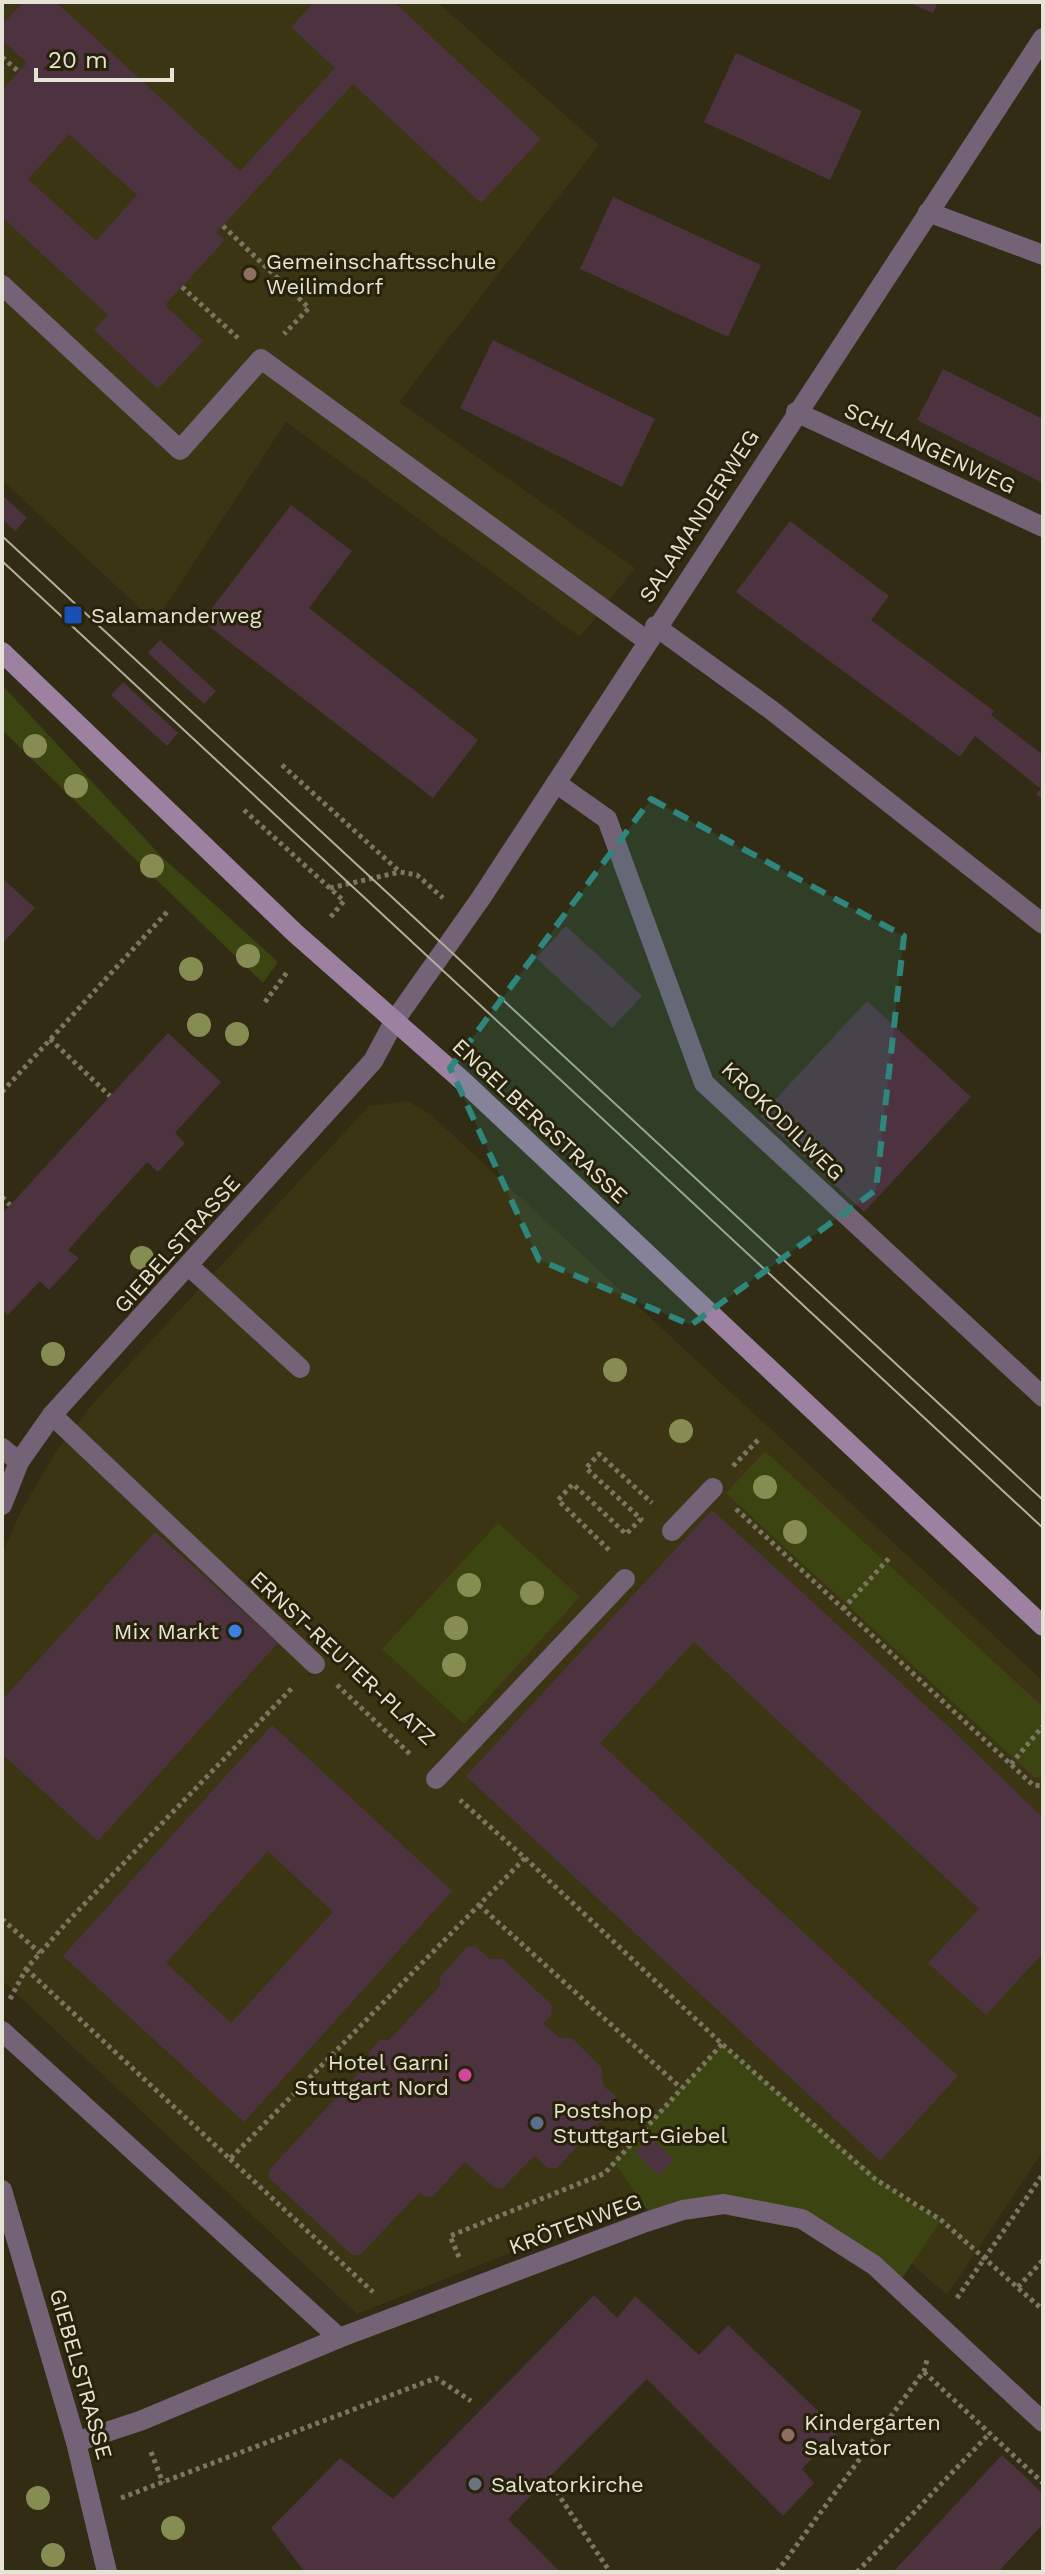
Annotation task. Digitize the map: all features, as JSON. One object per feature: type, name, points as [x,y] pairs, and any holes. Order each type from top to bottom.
[{"type":"main road","name":"ENGELBERGSTRASSE","points":[[2,652],[308,945],[395,1020],[1043,1626]]},
{"type":"street","name":"SALAMANDERWEG","points":[[395,1020],[467,918],[650,633],[1043,38]]},
{"type":"street","points":[[928,212],[1043,255]]},
{"type":"street","points":[[2,285],[180,450],[261,359],[650,633],[770,709],[1043,924]]},
{"type":"street","name":"SCHLANGENWEG","points":[[796,412],[1043,527]]},
{"type":"street","name":"KROKODILWEG","points":[[556,783],[607,819],[704,1083],[1043,1397]]},
{"type":"street","name":"GIEBELSTRASSE","points":[[2,1505],[19,1462],[52,1415],[190,1267],[373,1061],[395,1020]]},
{"type":"street","points":[[190,1267],[300,1368]]},
{"type":"street","name":"ERNST-REUTER-PLATZ","points":[[52,1415],[315,1664]]},
{"type":"street","points":[[2,1448],[19,1462]]},
{"type":"street","points":[[674,1528],[713,1488]]},
{"type":"street","name":"ERNST-REUTER-PLATZ","points":[[436,1779],[625,1579]]},
{"type":"street","points":[[2,2031],[339,2338]]},
{"type":"street","name":"GIEBELSTRASSE","points":[[2,2190],[76,2442],[107,2572]]},
{"type":"street","name":"KRÖTENWEG","points":[[76,2442],[140,2421],[339,2338],[646,2222],[683,2210],[724,2204],[802,2219],[874,2265],[1043,2422]]},
{"type":"path","points":[[2,57],[19,72]]},
{"type":"path","points":[[223,226],[309,308],[297,321]]},
{"type":"path","points":[[282,765],[400,872]]},
{"type":"path","points":[[329,889],[400,872],[417,875],[467,918]]},
{"type":"path","points":[[2,1092],[168,911]]},
{"type":"path","points":[[50,1039],[110,1096]]},
{"type":"path","points":[[2,1197],[10,1205]]},
{"type":"path","points":[[603,1559],[611,1551],[558,1500],[573,1484],[626,1534],[641,1519],[586,1468],[599,1454],[674,1528]]},
{"type":"path","points":[[713,1488],[1033,1785],[1043,1786]]},
{"type":"path","points":[[843,1609],[890,1557]]},
{"type":"path","points":[[8,2003],[26,1969],[40,1953],[315,1664]]},
{"type":"path","name":"ERNST-REUTER-PLATZ","points":[[315,1664],[436,1779]]},
{"type":"path","points":[[1011,1764],[1043,1726]]},
{"type":"path","points":[[436,1779],[525,1858],[722,2044],[875,2179],[941,2220],[1043,2310]]},
{"type":"path","points":[[230,2159],[525,1858]]},
{"type":"path","points":[[479,1905],[681,2088]]},
{"type":"path","points":[[2,1919],[40,1953]]},
{"type":"path","points":[[26,1969],[379,2297]]},
{"type":"path","points":[[447,2267],[461,2261],[450,2236],[605,2173],[722,2044]]},
{"type":"path","points":[[777,2572],[924,2371],[938,2326],[1043,2174]]},
{"type":"path","points":[[1018,2287],[1043,2260]]},
{"type":"path","points":[[924,2371],[1043,2483]]},
{"type":"path","points":[[94,2508],[436,2378],[471,2401]]},
{"type":"path","points":[[857,2572],[990,2433]]},
{"type":"path","points":[[552,2485],[610,2572]]},
{"type":"highlighted area","points":[[651,799],[904,936],[876,1190],[691,1325],[539,1260],[450,1068]]},
{"type":"shaded area","name":"Gemeinschaftsschule Weilimdorf","points":[[2,2],[437,2],[599,145],[399,402],[635,568],[580,637],[286,422],[155,622],[2,480]]},
{"type":"shaded area","points":[[407,1101],[429,1113],[1043,1681],[1043,2151],[947,2295],[877,2233],[661,2193],[357,2314],[2,1980],[2,1553],[22,1509],[59,1447],[96,1400],[369,1106]]},
{"type":"green space","points":[[2,685],[161,856],[278,962],[263,983],[2,730]]},
{"type":"green space","points":[[765,1451],[1043,1707],[1043,1777],[1034,1777],[726,1493]]},
{"type":"green space","points":[[498,1523],[580,1597],[464,1724],[382,1649]]},
{"type":"green space","points":[[722,2044],[905,2200],[941,2220],[897,2286],[813,2225],[724,2204],[654,2220],[614,2162]]},
{"type":"building","points":[[23,2],[56,2],[240,171],[335,68],[291,27],[314,2],[394,2],[541,139],[481,203],[353,84],[216,233],[225,240],[165,305],[203,341],[158,389],[94,330],[108,315],[2,217],[2,90],[27,63],[2,40],[2,25]],"holes":[[[69,134],[137,195],[96,241],[28,179]]]},
{"type":"building","points":[[908,2],[938,2],[933,13]]},
{"type":"building","points":[[736,53],[862,111],[830,180],[704,122]]},
{"type":"building","points":[[613,197],[761,265],[728,337],[580,269]]},
{"type":"building","points":[[493,340],[655,419],[622,487],[460,408]]},
{"type":"building","points":[[943,369],[1043,419],[1043,483],[917,420]]},
{"type":"building","points":[[2,495],[27,518],[15,531],[2,519]]},
{"type":"building","points":[[291,505],[352,551],[309,608],[478,740],[433,798],[202,621]]},
{"type":"building","points":[[790,521],[889,596],[871,620],[994,711],[991,715],[1043,755],[1043,800],[1036,794],[1041,789],[975,736],[960,757],[736,592]]},
{"type":"building","points":[[160,640],[216,691],[204,704],[148,653]]},
{"type":"building","points":[[123,682],[178,733],[167,746],[111,695]]},
{"type":"building","points":[[2,878],[35,908],[2,944]]},
{"type":"building","points":[[566,926],[642,996],[612,1028],[536,958]]},
{"type":"building","points":[[867,1001],[971,1097],[864,1212],[760,1116]]},
{"type":"building","points":[[168,1033],[221,1082],[175,1133],[185,1143],[158,1172],[147,1162],[68,1250],[79,1258],[49,1290],[40,1281],[8,1315],[2,1309],[2,1214]]},
{"type":"building","points":[[712,1510],[949,1727],[1043,1818],[1043,1953],[986,2015],[928,1963],[979,1909],[694,1642],[600,1743],[958,2076],[880,2161],[466,1776]]},
{"type":"building","points":[[155,1532],[278,1643],[98,1841],[2,1754],[2,1700]]},
{"type":"building","points":[[272,1725],[452,1891],[244,2122],[63,1956]],"holes":[[[268,1851],[333,1912],[231,2023],[166,1963]]]},
{"type":"building","points":[[475,1946],[490,1959],[503,1959],[552,2005],[551,2015],[543,2024],[560,2038],[572,2038],[602,2068],[603,2086],[615,2095],[616,2105],[557,2168],[548,2168],[534,2156],[503,2188],[495,2188],[465,2162],[433,2196],[425,2197],[420,2192],[360,2255],[352,2255],[268,2177],[270,2169],[370,2061],[369,2052],[380,2040],[389,2040],[441,1985],[439,1978],[467,1947]]},
{"type":"building","points":[[650,2137],[674,2159],[659,2175],[635,2153]]},
{"type":"building","points":[[594,2295],[617,2318],[635,2296],[699,2355],[728,2325],[839,2431],[802,2469],[814,2483],[783,2516],[647,2379],[508,2519],[560,2572],[305,2572],[271,2528],[340,2458],[393,2499]]},
{"type":"building","points":[[1002,2455],[1043,2494],[1043,2524],[998,2572],[893,2572]]},
{"type":"tram line","points":[[2,536],[1043,1500]]},
{"type":"tram line","points":[[2,561],[1043,1528]]},
{"type":"place","name":"Gemeinschaftsschule Weilimdorf","points":[[250,274]]},
{"type":"place","name":"Salamanderweg","points":[[73,615]]},
{"type":"place","name":"Mix Markt","points":[[235,1631]]},
{"type":"place","name":"Hotel Garni Stuttgart Nord","points":[[465,2075]]},
{"type":"place","name":"Postshop Stuttgart-Giebel","points":[[537,2123]]},
{"type":"place","name":"Kindergarten Salvator","points":[[788,2435]]},
{"type":"place","name":"Salvatorkirche","points":[[475,2484]]}]
